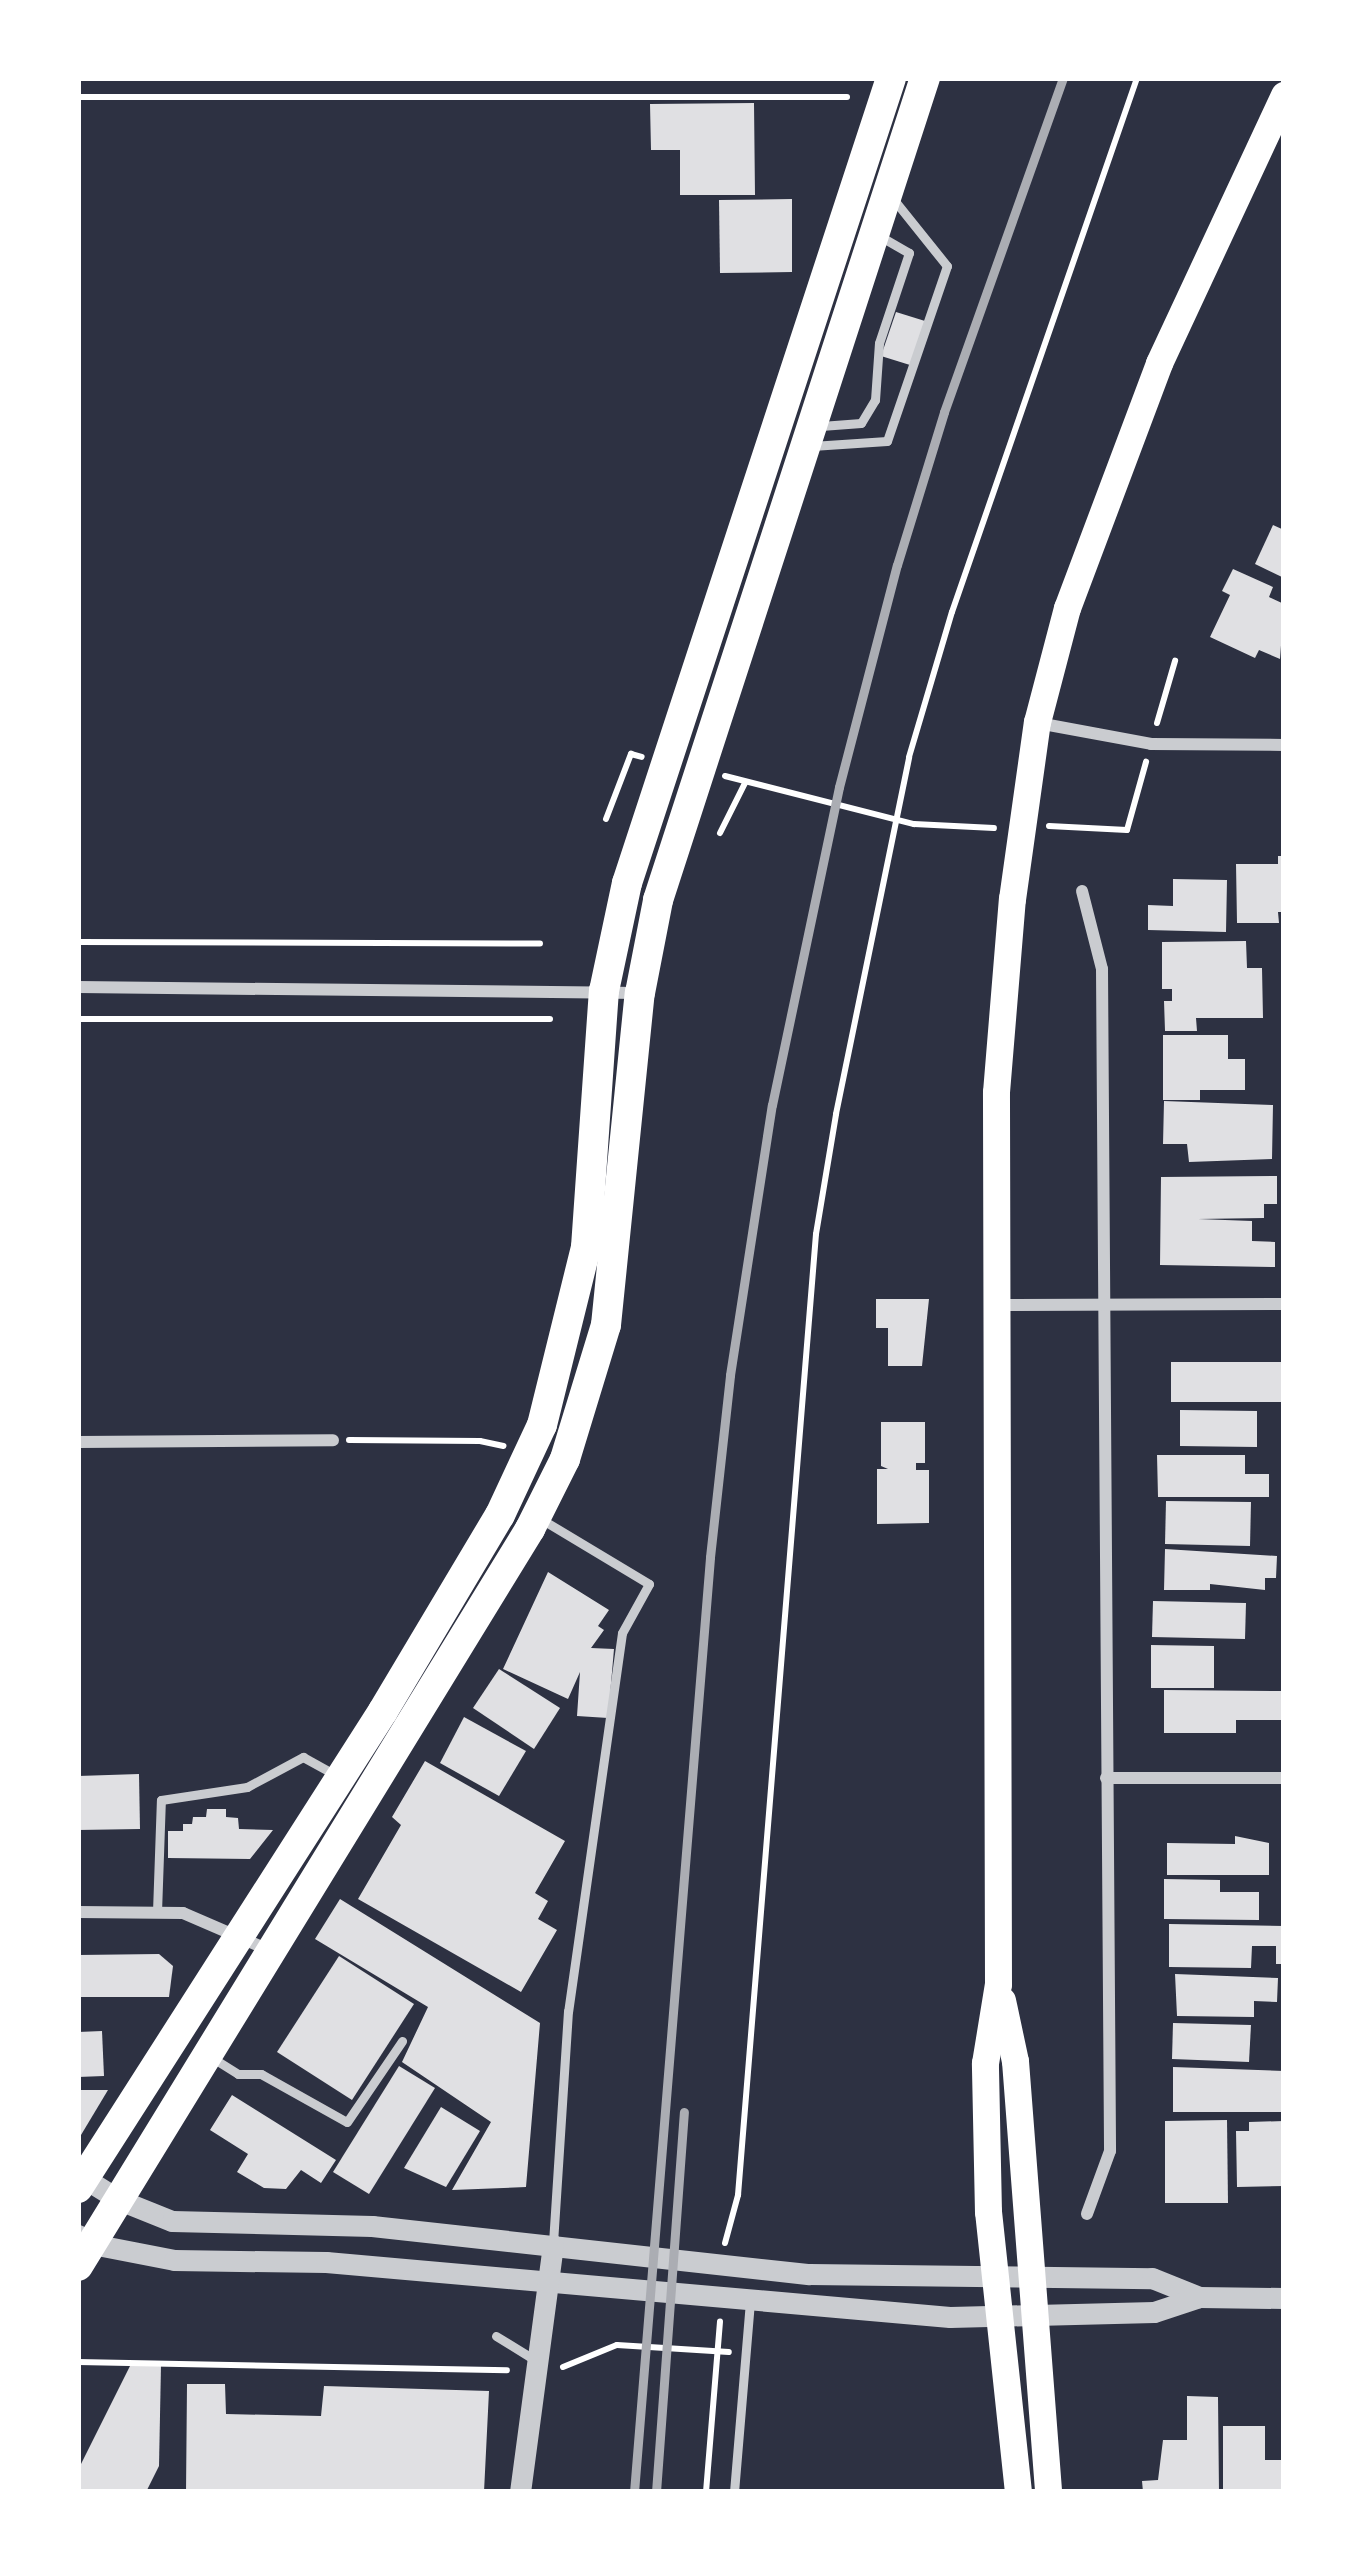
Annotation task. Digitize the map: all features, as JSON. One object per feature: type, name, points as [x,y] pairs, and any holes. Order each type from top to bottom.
[{"type":"highway","points":[[83,2248],[536,1516],[586,1399],[606,1325],[640,993],[658,900],[798,432],[857,174],[891,78]]},
{"type":"highway","points":[[81,2183],[243,1934],[500,1515],[542,1425],[586,1247],[604,991],[627,883],[873,232],[926,78]]},
{"type":"main road","points":[[1018,2492],[996,2313],[985,2063],[998,1984],[996,1092],[1012,899],[1037,722],[1066,608],[1115,470],[1280,112]]},
{"type":"main road","points":[[998,1984],[1015,2061],[1048,2492]]},
{"type":"street","points":[[1037,722],[1151,744],[1284,745]]},
{"type":"street","points":[[1082,891],[1102,969],[1110,2151],[1088,2214]]},
{"type":"street","points":[[78,987],[640,993]]},
{"type":"street","points":[[997,1305],[1284,1304]]},
{"type":"street","points":[[78,1442],[334,1440]]},
{"type":"street","points":[[1106,1778],[1284,1778]]},
{"type":"street","points":[[78,1912],[194,1916],[243,1934],[270,1951]]},
{"type":"street","points":[[81,2183],[172,2221],[372,2226],[809,2274],[1152,2278],[1198,2296],[1284,2299]]},
{"type":"street","points":[[520,2492],[543,2366],[545,2282],[554,2246]]},
{"type":"street","points":[[83,2248],[174,2260],[326,2262],[950,2317],[1154,2312],[1198,2296]]},
{"type":"lane","points":[[798,432],[887,440],[947,266],[886,190],[857,174]]},
{"type":"lane","points":[[798,432],[861,423],[875,400],[879,343],[909,253],[873,232]]},
{"type":"lane","points":[[536,1516],[649,1584],[622,1633],[568,2011],[554,2246]]},
{"type":"lane","points":[[157,1912],[161,1800],[247,1787],[303,1756],[340,1778]]},
{"type":"lane","points":[[206,2054],[238,2074],[261,2074],[347,2122],[402,2041]]},
{"type":"lane","points":[[734,2492],[750,2302]]},
{"type":"lane","points":[[496,2336],[543,2366]]},
{"type":"path","points":[[724,2265],[739,2183],[805,1348],[836,1114],[915,736],[952,612],[1137,78]]},
{"type":"path","points":[[78,97],[848,97]]},
{"type":"path","points":[[1156,727],[1175,661]]},
{"type":"path","points":[[606,819],[631,754],[654,760]]},
{"type":"path","points":[[1027,827],[1087,825],[1127,830],[1146,761]]},
{"type":"path","points":[[723,776],[914,824],[1007,827]]},
{"type":"path","points":[[720,833],[746,782]]},
{"type":"path","points":[[78,942],[540,944]]},
{"type":"path","points":[[78,1018],[550,1018]]},
{"type":"path","points":[[334,1440],[480,1441],[508,1447]]},
{"type":"path","points":[[706,2492],[722,2299]]},
{"type":"path","points":[[543,2366],[617,2344],[729,2352]]},
{"type":"path","points":[[78,2362],[507,2370]]},
{"type":"building","points":[[754,103],[755,195],[680,195],[680,150],[651,150],[650,104]]},
{"type":"building","points":[[792,199],[792,272],[720,273],[719,200]]},
{"type":"building","points":[[896,312],[925,321],[910,365],[881,356]]},
{"type":"building","points":[[1273,525],[1284,530],[1284,578],[1255,564]]},
{"type":"building","points":[[1233,569],[1273,587],[1269,597],[1284,604],[1280,659],[1259,650],[1255,658],[1210,637],[1230,595],[1222,591]]},
{"type":"building","points":[[1278,856],[1284,856],[1284,912],[1278,912],[1279,923],[1237,923],[1236,864],[1278,864]]},
{"type":"building","points":[[1173,879],[1227,880],[1226,932],[1148,930],[1148,905],[1173,906]]},
{"type":"building","points":[[1246,941],[1247,968],[1262,968],[1263,1018],[1196,1018],[1197,1031],[1165,1031],[1164,1001],[1172,1001],[1172,989],[1162,989],[1162,942]]},
{"type":"building","points":[[1163,1035],[1228,1035],[1228,1059],[1245,1059],[1245,1090],[1200,1090],[1200,1100],[1163,1100]]},
{"type":"building","points":[[1164,1101],[1273,1105],[1272,1159],[1189,1162],[1187,1144],[1163,1144]]},
{"type":"building","points":[[1277,1176],[1277,1204],[1264,1204],[1264,1218],[1198,1219],[1252,1221],[1252,1241],[1275,1242],[1275,1267],[1160,1265],[1161,1177]]},
{"type":"building","points":[[876,1299],[929,1299],[922,1366],[888,1366],[888,1328],[876,1328]]},
{"type":"building","points":[[1171,1362],[1284,1362],[1284,1402],[1171,1402]]},
{"type":"building","points":[[1180,1410],[1257,1411],[1257,1447],[1180,1446]]},
{"type":"building","points":[[881,1422],[925,1422],[925,1463],[916,1463],[916,1470],[929,1470],[929,1523],[877,1524],[877,1469],[888,1469],[881,1466]]},
{"type":"building","points":[[1157,1455],[1245,1455],[1245,1474],[1269,1474],[1269,1497],[1158,1497]]},
{"type":"building","points":[[1166,1501],[1251,1502],[1250,1546],[1165,1544]]},
{"type":"building","points":[[1165,1549],[1277,1556],[1276,1578],[1265,1578],[1265,1590],[1210,1584],[1210,1590],[1164,1590]]},
{"type":"building","points":[[548,1572],[609,1610],[598,1626],[604,1630],[591,1648],[614,1649],[608,1718],[577,1716],[580,1672],[568,1699],[503,1669]]},
{"type":"building","points":[[1153,1601],[1246,1603],[1245,1639],[1152,1637]]},
{"type":"building","points":[[1151,1645],[1214,1646],[1214,1688],[1151,1688]]},
{"type":"building","points":[[499,1669],[560,1708],[534,1749],[473,1708]]},
{"type":"building","points":[[1164,1690],[1284,1691],[1284,1720],[1236,1720],[1236,1733],[1164,1733]]},
{"type":"building","points":[[464,1717],[526,1751],[499,1796],[440,1763]]},
{"type":"building","points":[[425,1761],[565,1841],[535,1893],[548,1901],[538,1919],[557,1930],[521,1992],[358,1899],[401,1825],[392,1817]]},
{"type":"building","points":[[139,1774],[140,1829],[78,1830],[78,1776]]},
{"type":"building","points":[[207,1809],[226,1809],[226,1817],[238,1818],[239,1829],[273,1830],[250,1859],[168,1858],[168,1831],[183,1831],[183,1824],[192,1824],[193,1817],[206,1817]]},
{"type":"building","points":[[1235,1836],[1269,1843],[1269,1875],[1167,1875],[1167,1843],[1235,1844]]},
{"type":"building","points":[[1164,1879],[1220,1880],[1220,1892],[1259,1892],[1259,1920],[1164,1919]]},
{"type":"building","points":[[340,1899],[540,2023],[526,2187],[452,2190],[491,2122],[402,2062],[428,2007],[315,1939]]},
{"type":"building","points":[[1169,1924],[1284,1926],[1284,1964],[1276,1964],[1276,1946],[1252,1946],[1251,1968],[1169,1967]]},
{"type":"building","points":[[159,1954],[173,1966],[169,1997],[78,1997],[78,1955]]},
{"type":"building","points":[[339,1956],[414,2004],[352,2100],[277,2052]]},
{"type":"building","points":[[1175,1974],[1278,1978],[1277,2002],[1254,2001],[1254,2017],[1177,2016]]},
{"type":"building","points":[[1173,2023],[1251,2025],[1249,2062],[1172,2059]]},
{"type":"building","points":[[102,2031],[104,2076],[78,2077],[78,2032]]},
{"type":"building","points":[[399,2066],[435,2088],[369,2194],[333,2172]]},
{"type":"building","points":[[1173,2067],[1284,2071],[1284,2112],[1173,2112]]},
{"type":"building","points":[[78,2090],[108,2090],[78,2140]]},
{"type":"building","points":[[232,2095],[336,2160],[321,2183],[301,2170],[286,2189],[264,2188],[237,2172],[248,2154],[210,2130]]},
{"type":"building","points":[[441,2107],[480,2131],[446,2187],[404,2168]]},
{"type":"building","points":[[1227,2120],[1228,2203],[1165,2203],[1165,2121]]},
{"type":"building","points":[[1284,2121],[1284,2186],[1237,2187],[1236,2131],[1249,2131],[1249,2122]]},
{"type":"building","points":[[131,2364],[161,2365],[159,2466],[146,2492],[78,2492],[78,2470]]},
{"type":"building","points":[[187,2384],[225,2384],[226,2414],[321,2416],[324,2386],[489,2391],[484,2492],[186,2492]]},
{"type":"building","points":[[1187,2396],[1218,2397],[1219,2492],[1143,2492],[1142,2481],[1158,2480],[1163,2440],[1187,2440]]},
{"type":"building","points":[[1223,2426],[1265,2426],[1265,2460],[1284,2460],[1284,2492],[1223,2492]]},
{"type":"railway","points":[[634,2492],[710,1557],[730,1375],[772,1105],[839,787],[897,565],[944,412],[1063,78]]},
{"type":"railway","points":[[656,2492],[684,2112]]}]
